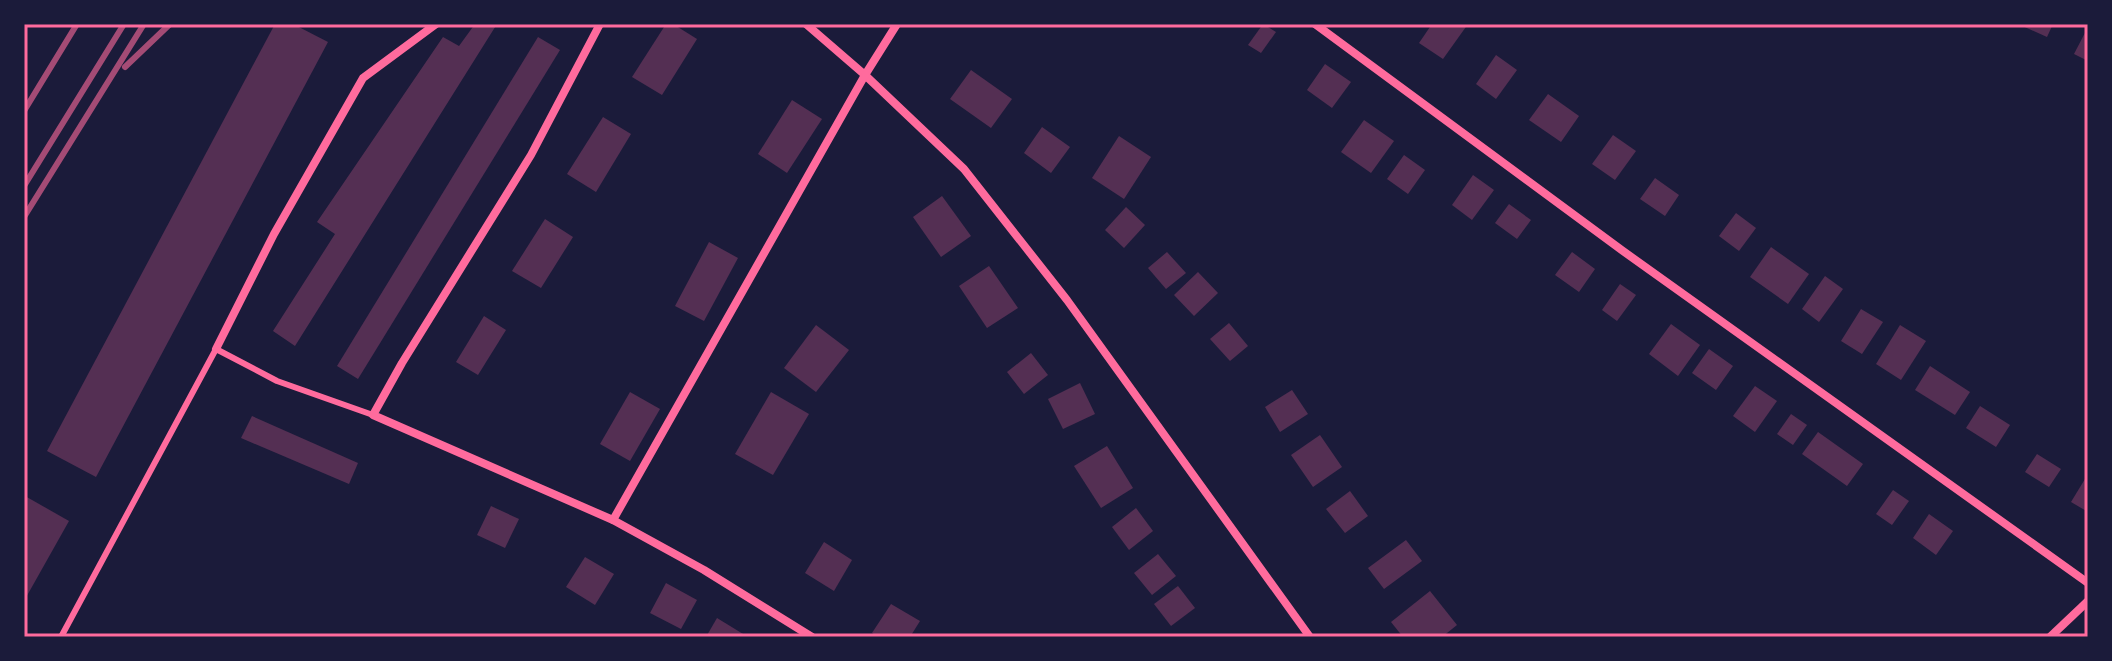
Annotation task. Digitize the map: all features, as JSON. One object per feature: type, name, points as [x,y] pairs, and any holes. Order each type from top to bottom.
[{"type":"street","points":[[216,349],[274,234],[363,78],[436,24]]},
{"type":"street","points":[[600,24],[531,155],[373,415],[613,520],[704,570],[812,637]]},
{"type":"street","points":[[806,24],[964,169],[1067,300],[1310,637]]},
{"type":"street","points":[[613,520],[865,75],[897,24]]},
{"type":"street","points":[[1315,24],[1623,251],[2088,583]]},
{"type":"street","points":[[2050,637],[2088,601]]},
{"type":"lane","points":[[61,637],[216,349],[277,381],[373,415]]},
{"type":"building","points":[[275,24],[293,24],[328,42],[96,477],[47,451]]},
{"type":"building","points":[[475,24],[497,24],[295,346],[273,331],[335,234],[317,222],[443,37],[459,46]]},
{"type":"building","points":[[666,24],[673,24],[697,39],[662,95],[632,77]]},
{"type":"building","points":[[1263,24],[1276,32],[1261,53],[1248,45]]},
{"type":"building","points":[[1432,24],[1468,24],[1443,59],[1419,43]]},
{"type":"building","points":[[2018,24],[2053,24],[2047,37]]},
{"type":"building","points":[[2088,27],[2088,61],[2074,54]]},
{"type":"building","points":[[538,37],[560,50],[358,379],[337,366]]},
{"type":"building","points":[[1496,55],[1517,70],[1496,99],[1476,84]]},
{"type":"building","points":[[1325,64],[1351,82],[1332,108],[1307,90]]},
{"type":"building","points":[[971,70],[1012,99],[991,128],[950,99]]},
{"type":"building","points":[[1548,94],[1579,116],[1561,142],[1529,120]]},
{"type":"building","points":[[792,100],[822,119],[787,173],[758,154]]},
{"type":"building","points":[[603,117],[631,134],[596,192],[567,174]]},
{"type":"building","points":[[1364,120],[1394,141],[1371,173],[1341,152]]},
{"type":"building","points":[[1042,127],[1070,147],[1051,173],[1024,153]]},
{"type":"building","points":[[1613,135],[1636,151],[1615,180],[1592,164]]},
{"type":"building","points":[[1119,136],[1151,157],[1124,199],[1092,178]]},
{"type":"building","points":[[1404,155],[1425,170],[1408,194],[1387,179]]},
{"type":"building","points":[[1473,175],[1494,190],[1472,220],[1452,205]]},
{"type":"building","points":[[1655,178],[1679,195],[1665,216],[1640,199]]},
{"type":"building","points":[[942,196],[971,236],[941,257],[913,217]]},
{"type":"building","points":[[1509,204],[1531,220],[1517,239],[1495,223]]},
{"type":"building","points":[[1126,207],[1145,225],[1124,248],[1105,230]]},
{"type":"building","points":[[1736,213],[1756,228],[1739,251],[1719,236]]},
{"type":"building","points":[[545,219],[573,237],[541,288],[512,271]]},
{"type":"building","points":[[709,242],[738,258],[704,321],[675,306]]},
{"type":"building","points":[[1771,247],[1809,274],[1788,304],[1750,277]]},
{"type":"building","points":[[1167,252],[1186,273],[1166,289],[1148,268]]},
{"type":"building","points":[[1572,252],[1595,269],[1579,292],[1555,275]]},
{"type":"building","points":[[989,266],[1018,308],[987,328],[959,286]]},
{"type":"building","points":[[1198,272],[1218,293],[1194,316],[1174,295]]},
{"type":"building","points":[[1825,276],[1843,289],[1819,322],[1802,309]]},
{"type":"building","points":[[1620,284],[1636,295],[1617,321],[1602,310]]},
{"type":"building","points":[[1861,309],[1883,322],[1862,354],[1841,341]]},
{"type":"building","points":[[484,316],[506,330],[478,375],[456,362]]},
{"type":"building","points":[[1229,323],[1248,346],[1230,361],[1210,339]]},
{"type":"building","points":[[1671,324],[1700,345],[1678,376],[1649,354]]},
{"type":"building","points":[[816,325],[849,350],[816,392],[784,368]]},
{"type":"building","points":[[1900,325],[1926,341],[1901,380],[1876,364]]},
{"type":"building","points":[[1709,349],[1733,366],[1716,390],[1692,373]]},
{"type":"building","points":[[1031,353],[1048,375],[1024,394],[1007,372]]},
{"type":"building","points":[[1930,366],[1970,392],[1955,415],[1915,390]]},
{"type":"building","points":[[1080,383],[1095,414],[1063,429],[1048,399]]},
{"type":"building","points":[[1755,386],[1777,401],[1755,432],[1733,416]]},
{"type":"building","points":[[1292,390],[1308,414],[1280,432],[1265,407]]},
{"type":"building","points":[[630,392],[660,409],[630,461],[600,444]]},
{"type":"building","points":[[771,392],[809,414],[773,475],[735,454]]},
{"type":"building","points":[[1980,406],[2010,425],[1996,447],[1966,428]]},
{"type":"building","points":[[1791,414],[1807,425],[1793,445],[1777,434]]},
{"type":"building","points":[[252,416],[358,463],[349,484],[241,438]]},
{"type":"building","points":[[1818,432],[1863,464],[1847,486],[1802,454]]},
{"type":"building","points":[[1320,435],[1342,467],[1313,487],[1291,455]]},
{"type":"building","points":[[1107,446],[1133,488],[1101,508],[1074,466]]},
{"type":"building","points":[[2037,454],[2061,469],[2049,487],[2025,472]]},
{"type":"building","points":[[2088,474],[2088,512],[2071,502]]},
{"type":"building","points":[[1893,490],[1909,501],[1892,525],[1876,514]]},
{"type":"building","points":[[1350,491],[1368,516],[1345,533],[1326,509]]},
{"type":"building","points":[[24,498],[69,521],[24,601]]},
{"type":"building","points":[[491,506],[519,519],[505,548],[477,535]]},
{"type":"building","points":[[1136,508],[1153,531],[1129,550],[1112,527]]},
{"type":"building","points":[[1929,514],[1953,531],[1936,555],[1913,538]]},
{"type":"building","points":[[1406,540],[1422,561],[1384,589],[1368,568]]},
{"type":"building","points":[[824,542],[852,560],[834,591],[805,573]]},
{"type":"building","points":[[1158,554],[1176,576],[1152,595],[1134,573]]},
{"type":"building","points":[[585,557],[614,574],[595,605],[566,587]]},
{"type":"building","points":[[666,583],[697,600],[681,629],[650,613]]},
{"type":"building","points":[[1178,586],[1195,608],[1171,626],[1154,604]]},
{"type":"building","points":[[1430,591],[1457,625],[1442,637],[1403,637],[1391,622]]},
{"type":"building","points":[[891,604],[920,621],[910,637],[878,637],[872,633]]},
{"type":"building","points":[[717,618],[748,637],[706,637]]},
{"type":"railway","points":[[24,111],[77,24]]},
{"type":"railway","points":[[24,186],[124,24]]},
{"type":"railway","points":[[24,217],[144,24]]},
{"type":"railway","points":[[125,67],[170,24]]}]
